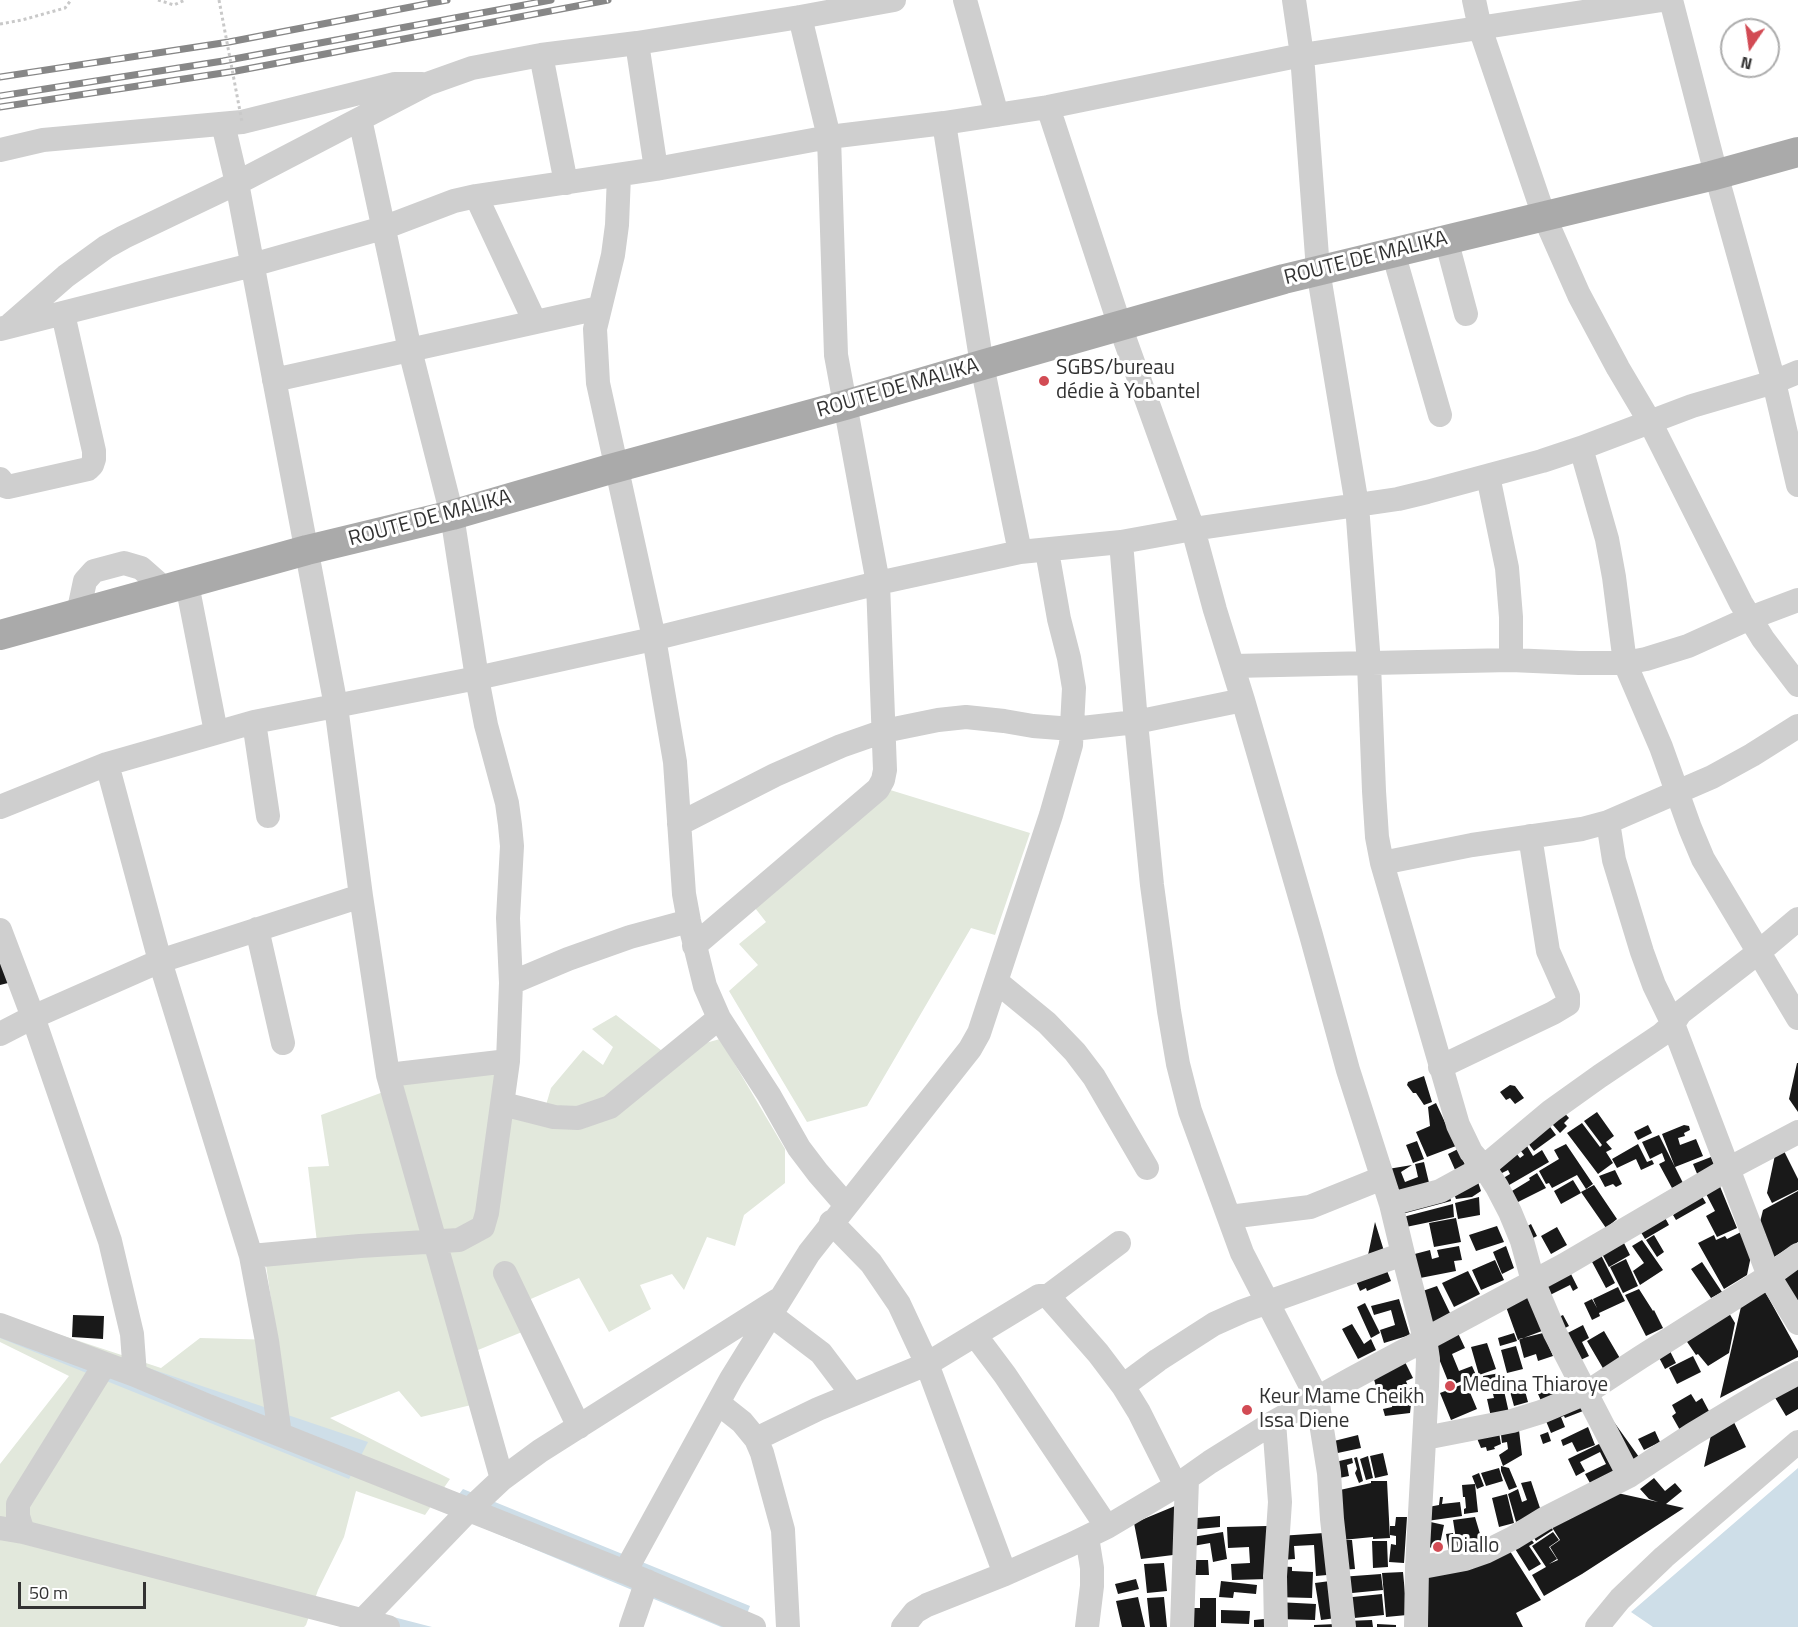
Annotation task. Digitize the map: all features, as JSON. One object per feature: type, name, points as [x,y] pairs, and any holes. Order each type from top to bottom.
[{"type":"main road","name":"ROUTE DE MALIKA","points":[[0,635],[307,550],[452,515],[1318,270],[1798,152]]},
{"type":"street","points":[[4,328],[66,276],[106,247],[142,227],[237,183],[427,84],[472,68],[541,55],[637,43],[894,0]]},
{"type":"street","points":[[965,0],[997,115]]},
{"type":"street","points":[[1294,0],[1302,55],[1318,270],[1357,505],[1369,664],[1377,837],[1382,863],[1458,1125],[1471,1152],[1484,1167],[1510,1212],[1522,1241],[1533,1281],[1555,1333],[1629,1476]]},
{"type":"street","points":[[1474,0],[1480,28],[1544,216],[1579,295],[1617,368],[1650,422],[1750,618],[1775,656],[1798,685]]},
{"type":"street","points":[[4,328],[252,265],[383,228],[454,201],[476,196],[656,169],[830,137],[1048,107],[1302,55],[1662,0]]},
{"type":"street","points":[[1671,0],[1716,174],[1774,382],[1798,485]]},
{"type":"street","points":[[694,946],[878,789],[885,770],[878,583],[836,355],[830,137],[800,17]]},
{"type":"street","points":[[637,43],[656,169]]},
{"type":"street","points":[[541,55],[566,183]]},
{"type":"street","points":[[0,150],[43,140],[233,123],[394,84],[427,84]]},
{"type":"street","points":[[1048,107],[1120,326],[1193,529],[1215,610],[1244,700],[1348,1070],[1391,1204],[1425,1339],[1428,1359],[1416,1627]]},
{"type":"street","points":[[251,1256],[459,1240],[483,1227],[488,1213],[508,1061],[511,982],[508,918],[512,846],[507,803],[486,725],[477,678],[452,515],[410,350],[360,119]]},
{"type":"street","points":[[233,123],[237,183],[336,706],[388,1075],[502,1479]]},
{"type":"street","points":[[944,123],[982,365],[1020,552]]},
{"type":"street","points":[[619,175],[613,255],[595,329],[598,383],[654,638],[675,762],[684,894],[688,921],[705,986],[719,1018],[769,1095],[799,1148],[818,1173],[839,1214],[899,1304],[927,1364],[1005,1574]]},
{"type":"street","points":[[476,196],[535,322]]},
{"type":"street","points":[[1446,239],[1466,314]]},
{"type":"street","points":[[1394,252],[1440,415]]},
{"type":"street","points":[[274,380],[599,308]]},
{"type":"street","points":[[0,479],[8,487],[88,469],[92,465],[94,451],[63,314]]},
{"type":"street","points":[[0,807],[107,764],[254,722],[477,678],[654,638],[878,583],[1020,552],[1121,542],[1193,529],[1398,499],[1488,476],[1581,448],[1798,372]]},
{"type":"street","points":[[1581,448],[1607,539],[1625,663],[1661,747],[1703,859],[1798,1018]]},
{"type":"street","points":[[1488,476],[1507,568],[1511,617],[1511,660]]},
{"type":"street","points":[[1121,542],[1152,885],[1178,1064],[1190,1111],[1242,1253],[1317,1398],[1329,1473],[1344,1627]]},
{"type":"street","points":[[631,1627],[636,1577],[647,1535],[717,1403],[809,1253],[970,1049],[979,1033],[1051,815],[1071,745],[1074,688],[1047,551]]},
{"type":"street","points":[[177,587],[216,732]]},
{"type":"street","points":[[1233,666],[1511,660],[1625,663],[1688,646],[1750,618],[1798,600]]},
{"type":"street","points":[[679,824],[795,766],[884,731],[966,717],[1073,729],[1136,722],[1244,700]]},
{"type":"street","points":[[254,722],[268,816]]},
{"type":"street","points":[[1382,863],[1472,845],[1582,829],[1608,822],[1712,777],[1798,726]]},
{"type":"street","points":[[107,764],[160,961],[251,1256],[267,1341],[280,1435]]},
{"type":"street","points":[[1608,822],[1614,860],[1654,985],[1672,1024],[1770,1276],[1798,1323]]},
{"type":"street","points":[[1440,1066],[1568,1004],[1568,996],[1548,951],[1530,836]]},
{"type":"street","points":[[0,1034],[160,961],[361,896]]},
{"type":"street","points":[[1391,1204],[1440,1191],[1484,1167],[1551,1111],[1661,1035],[1680,1013],[1798,920]]},
{"type":"street","points":[[511,982],[630,937],[688,921]]},
{"type":"street","points":[[257,929],[283,1043]]},
{"type":"street","points":[[0,930],[33,1017],[110,1241],[132,1334],[135,1375]]},
{"type":"street","points":[[997,982],[1047,1023],[1075,1052],[1094,1077],[1147,1168]]},
{"type":"street","points":[[503,1104],[554,1117],[578,1118],[610,1107],[719,1018]]},
{"type":"street","points":[[388,1075],[508,1061]]},
{"type":"street","points":[[903,1627],[915,1612],[927,1605],[1005,1574],[1097,1532],[1182,1482],[1274,1422],[1580,1256],[1728,1169],[1798,1132]]},
{"type":"street","points":[[1229,1217],[1310,1208],[1382,1178]]},
{"type":"street","points":[[756,1439],[795,1419],[927,1364],[1039,1296],[1048,1296],[1119,1243]]},
{"type":"street","points":[[1123,1386],[1214,1324],[1268,1302],[1403,1254]]},
{"type":"street","points":[[1425,1438],[1512,1421],[1586,1393],[1770,1276],[1798,1255]]},
{"type":"street","points":[[505,1273],[579,1427]]},
{"type":"street","points":[[1048,1296],[1098,1353],[1123,1386],[1182,1482],[1182,1627]]},
{"type":"street","points":[[776,1307],[821,1353],[852,1395]]},
{"type":"street","points":[[359,1624],[502,1479],[540,1451],[776,1307]]},
{"type":"street","points":[[0,1325],[135,1375],[636,1577],[754,1627]]},
{"type":"street","points":[[975,1335],[1005,1375],[1097,1532],[1087,1627]]},
{"type":"street","points":[[105,1364],[18,1504],[18,1516],[12,1530],[359,1624],[388,1627]]},
{"type":"street","points":[[1417,1568],[1465,1559],[1485,1552],[1629,1476],[1693,1434],[1798,1373]]},
{"type":"street","points":[[717,1403],[742,1422],[756,1439],[769,1474],[783,1530],[788,1627]]},
{"type":"street","points":[[1274,1422],[1280,1502],[1275,1576],[1276,1627]]},
{"type":"street","points":[[1598,1627],[1620,1599],[1664,1557],[1798,1442]]},
{"type":"path","points":[[0,24],[65,8],[71,0]]},
{"type":"path","points":[[158,0],[174,5],[185,0]]},
{"type":"path","points":[[219,0],[233,123]]},
{"type":"shaded area","points":[[887,789],[1030,833],[995,935],[971,928],[867,1106],[807,1122],[729,991],[758,965],[739,944],[766,922],[755,908]]},
{"type":"shaded area","points":[[616,1015],[666,1054],[720,1039],[785,1149],[785,1183],[744,1215],[735,1246],[707,1237],[684,1290],[672,1274],[640,1285],[651,1309],[609,1332],[579,1278],[517,1305],[522,1332],[478,1350],[488,1401],[421,1417],[399,1391],[330,1418],[450,1479],[425,1515],[356,1491],[344,1537],[318,1590],[304,1627],[0,1627],[0,1464],[69,1376],[0,1342],[0,1315],[161,1368],[200,1338],[277,1340],[266,1265],[319,1259],[308,1167],[329,1166],[321,1115],[405,1084],[510,1068],[507,1116],[541,1122],[551,1088],[583,1050],[603,1065],[613,1047],[592,1029]]},
{"type":"shaded area","points":[[0,1318],[368,1442],[349,1479],[0,1338]]},
{"type":"shaded area","points":[[1798,1468],[1798,1627],[1653,1627],[1631,1612]]},
{"type":"shaded area","points":[[463,1489],[750,1606],[742,1627],[721,1627],[445,1512]]},
{"type":"shaded area","points":[[374,1612],[432,1627],[368,1627]]},
{"type":"building","points":[[0,961],[8,983],[0,985]]},
{"type":"building","points":[[1798,1063],[1798,1112],[1789,1099]]},
{"type":"building","points":[[1424,1076],[1432,1102],[1424,1105],[1407,1085],[1408,1082]]},
{"type":"building","points":[[1510,1085],[1515,1086],[1524,1098],[1515,1104],[1510,1098],[1506,1100],[1500,1092]]},
{"type":"building","points":[[1436,1103],[1456,1146],[1427,1157],[1416,1132],[1430,1126],[1428,1107]]},
{"type":"building","points":[[1559,1107],[1569,1118],[1564,1123],[1567,1126],[1560,1133],[1546,1117]]},
{"type":"building","points":[[1597,1112],[1614,1136],[1606,1142],[1612,1149],[1606,1152],[1613,1163],[1598,1174],[1567,1133],[1582,1123],[1600,1147],[1602,1145],[1584,1121]]},
{"type":"building","points":[[1545,1120],[1556,1135],[1534,1151],[1524,1138]]},
{"type":"building","points":[[1648,1125],[1652,1133],[1638,1140],[1634,1132]]},
{"type":"building","points":[[1684,1125],[1689,1126],[1690,1130],[1684,1133],[1685,1136],[1678,1138],[1680,1145],[1696,1139],[1703,1156],[1675,1167],[1662,1134]]},
{"type":"building","points":[[1659,1135],[1683,1183],[1672,1188],[1659,1164],[1665,1161],[1662,1153],[1650,1159],[1642,1142]]},
{"type":"building","points":[[1417,1141],[1424,1159],[1413,1163],[1406,1145]]},
{"type":"building","points":[[1566,1144],[1593,1184],[1586,1189],[1577,1175],[1552,1188],[1549,1183],[1546,1184],[1539,1171],[1559,1159],[1554,1150]]},
{"type":"building","points":[[1638,1144],[1647,1162],[1652,1160],[1654,1164],[1641,1170],[1636,1159],[1617,1168],[1612,1159]]},
{"type":"building","points":[[1527,1146],[1533,1156],[1542,1150],[1549,1162],[1504,1188],[1500,1180],[1510,1174],[1508,1170],[1502,1173],[1495,1170],[1516,1153],[1520,1158],[1524,1155],[1520,1150]]},
{"type":"building","points":[[1458,1149],[1466,1167],[1456,1172],[1448,1154]]},
{"type":"building","points":[[1784,1151],[1798,1179],[1798,1190],[1772,1203],[1767,1193],[1775,1155]]},
{"type":"building","points":[[1711,1157],[1716,1169],[1698,1176],[1693,1164]]},
{"type":"building","points":[[1424,1162],[1431,1191],[1397,1200],[1388,1169],[1412,1165],[1401,1172],[1405,1182],[1418,1177],[1415,1164]]},
{"type":"building","points":[[1615,1170],[1622,1184],[1616,1187],[1613,1184],[1605,1187],[1599,1176]]},
{"type":"building","points":[[1537,1173],[1546,1188],[1512,1205],[1507,1194]]},
{"type":"building","points":[[1477,1179],[1481,1191],[1472,1197],[1456,1199],[1454,1194],[1450,1196],[1451,1201],[1402,1214],[1401,1206]]},
{"type":"building","points":[[1573,1180],[1581,1193],[1561,1204],[1554,1191]]},
{"type":"building","points":[[1719,1184],[1737,1228],[1717,1237],[1706,1216],[1715,1211],[1705,1192]]},
{"type":"building","points":[[1594,1185],[1617,1219],[1606,1228],[1581,1192]]},
{"type":"building","points":[[1798,1191],[1798,1242],[1774,1257],[1759,1226],[1763,1210]]},
{"type":"building","points":[[1700,1193],[1706,1203],[1676,1220],[1673,1215]]},
{"type":"building","points":[[1479,1197],[1480,1215],[1458,1219],[1455,1203]]},
{"type":"building","points":[[1453,1204],[1454,1217],[1406,1227],[1403,1217]]},
{"type":"building","points":[[1663,1214],[1669,1225],[1645,1239],[1639,1229]]},
{"type":"building","points":[[1456,1218],[1461,1242],[1434,1247],[1429,1223]]},
{"type":"building","points":[[1375,1222],[1384,1251],[1368,1255]]},
{"type":"building","points":[[1531,1224],[1537,1236],[1527,1241],[1522,1229]]},
{"type":"building","points":[[1497,1226],[1504,1242],[1476,1251],[1469,1235]]},
{"type":"building","points":[[1557,1227],[1567,1245],[1551,1254],[1541,1236]]},
{"type":"building","points":[[1741,1232],[1751,1256],[1747,1275],[1724,1289],[1698,1243],[1714,1235],[1716,1240],[1725,1236],[1727,1239]]},
{"type":"building","points":[[1654,1235],[1664,1252],[1657,1257],[1646,1240]]},
{"type":"building","points":[[1642,1240],[1663,1270],[1640,1285],[1633,1271],[1644,1263],[1632,1246]]},
{"type":"building","points":[[1623,1241],[1630,1255],[1609,1267],[1601,1252]]},
{"type":"building","points":[[1459,1246],[1462,1260],[1454,1261],[1456,1271],[1415,1279],[1407,1256],[1430,1250],[1432,1259],[1439,1257],[1437,1250]]},
{"type":"building","points":[[1506,1246],[1514,1268],[1502,1274],[1493,1252]]},
{"type":"building","points":[[1601,1255],[1615,1283],[1606,1288],[1591,1260]]},
{"type":"building","points":[[1626,1259],[1638,1286],[1623,1293],[1610,1267]]},
{"type":"building","points":[[1495,1260],[1504,1280],[1481,1290],[1472,1270]]},
{"type":"building","points":[[1702,1262],[1722,1292],[1711,1298],[1691,1269]]},
{"type":"building","points":[[1384,1263],[1391,1281],[1367,1291],[1366,1288],[1360,1291],[1354,1276]]},
{"type":"building","points":[[1798,1263],[1798,1319],[1773,1279]]},
{"type":"building","points":[[1468,1271],[1480,1294],[1454,1307],[1442,1283]]},
{"type":"building","points":[[1571,1274],[1578,1288],[1573,1291],[1570,1285],[1544,1298],[1540,1290]]},
{"type":"building","points":[[1437,1286],[1450,1313],[1427,1326],[1417,1293]]},
{"type":"building","points":[[1618,1287],[1625,1301],[1599,1313],[1600,1316],[1592,1320],[1584,1303],[1592,1299],[1597,1308],[1593,1299]]},
{"type":"building","points":[[1763,1288],[1798,1351],[1798,1357],[1720,1398],[1743,1298]]},
{"type":"building","points":[[1639,1289],[1663,1328],[1646,1336],[1625,1295]]},
{"type":"building","points":[[1528,1296],[1542,1331],[1518,1340],[1505,1304]]},
{"type":"building","points":[[1399,1299],[1410,1335],[1384,1343],[1380,1330],[1395,1325],[1391,1310],[1374,1315],[1371,1306]]},
{"type":"building","points":[[1365,1303],[1380,1333],[1371,1338],[1357,1307]]},
{"type":"building","points":[[1726,1308],[1735,1323],[1729,1353],[1708,1366],[1698,1354],[1696,1355],[1681,1333]]},
{"type":"building","points":[[73,1315],[104,1316],[103,1339],[72,1337]]},
{"type":"building","points":[[1563,1315],[1569,1326],[1565,1328],[1552,1320]]},
{"type":"building","points":[[1352,1324],[1364,1344],[1371,1339],[1376,1350],[1358,1359],[1342,1329]]},
{"type":"building","points":[[1583,1325],[1589,1338],[1582,1342],[1589,1356],[1572,1364],[1560,1337]]},
{"type":"building","points":[[1456,1329],[1465,1348],[1452,1354],[1459,1371],[1472,1366],[1476,1375],[1450,1386],[1431,1339]]},
{"type":"building","points":[[1604,1331],[1621,1360],[1604,1370],[1587,1341]]},
{"type":"building","points":[[1514,1333],[1517,1341],[1500,1346],[1498,1338]]},
{"type":"building","points":[[1543,1333],[1553,1356],[1538,1361],[1536,1354],[1524,1358],[1519,1339]]},
{"type":"building","points":[[1487,1343],[1496,1369],[1479,1375],[1471,1347]]},
{"type":"building","points":[[1516,1346],[1523,1369],[1507,1373],[1501,1350]]},
{"type":"building","points":[[1655,1350],[1670,1351],[1676,1363],[1665,1369]]},
{"type":"building","points":[[1693,1356],[1701,1372],[1677,1384],[1669,1368]]},
{"type":"building","points":[[1404,1360],[1413,1378],[1406,1381],[1409,1389],[1413,1387],[1410,1413],[1385,1416],[1383,1409],[1392,1407],[1394,1395],[1380,1400],[1373,1376]]},
{"type":"building","points":[[1500,1373],[1509,1413],[1491,1417],[1487,1399],[1494,1398],[1492,1390],[1486,1391],[1483,1376]]},
{"type":"building","points":[[1798,1375],[1798,1409],[1786,1416],[1771,1391]]},
{"type":"building","points":[[1522,1380],[1528,1402],[1514,1406],[1508,1384]]},
{"type":"building","points":[[1466,1383],[1477,1409],[1451,1420],[1440,1393]]},
{"type":"building","points":[[1562,1384],[1567,1396],[1542,1403],[1538,1394]]},
{"type":"building","points":[[1691,1394],[1696,1402],[1702,1398],[1710,1413],[1681,1432],[1672,1416],[1676,1413],[1672,1405]]},
{"type":"building","points":[[1579,1399],[1583,1411],[1565,1418],[1561,1417],[1565,1427],[1551,1433],[1543,1414]]},
{"type":"building","points":[[1730,1414],[1746,1447],[1704,1467],[1714,1421]]},
{"type":"building","points":[[1518,1422],[1522,1455],[1503,1466],[1499,1455],[1508,1449],[1507,1442],[1502,1443],[1500,1427]]},
{"type":"building","points":[[1614,1422],[1639,1457],[1626,1467]]},
{"type":"building","points":[[1498,1427],[1501,1444],[1487,1451],[1486,1447],[1481,1448],[1474,1431]]},
{"type":"building","points":[[1588,1427],[1595,1445],[1577,1452],[1572,1442],[1563,1446],[1561,1440]]},
{"type":"building","points":[[1655,1431],[1660,1442],[1644,1450],[1638,1439]]},
{"type":"building","points":[[1548,1432],[1551,1441],[1543,1444],[1540,1435]]},
{"type":"building","points":[[1358,1435],[1361,1448],[1333,1454],[1330,1442]]},
{"type":"building","points":[[1601,1443],[1614,1471],[1590,1483],[1585,1474],[1606,1464],[1600,1452],[1580,1462],[1585,1471],[1576,1476],[1568,1459]]},
{"type":"building","points":[[1383,1453],[1388,1475],[1375,1478],[1370,1456]]},
{"type":"building","points":[[1368,1456],[1373,1478],[1366,1480],[1360,1459]]},
{"type":"building","points":[[1357,1457],[1363,1481],[1359,1483],[1355,1473],[1357,1469],[1354,1458]]},
{"type":"building","points":[[1352,1458],[1353,1463],[1347,1465],[1349,1476],[1339,1478],[1335,1462]]},
{"type":"building","points":[[1501,1466],[1509,1468],[1517,1487],[1509,1490]]},
{"type":"building","points":[[1499,1468],[1503,1481],[1486,1486],[1481,1473]]},
{"type":"building","points":[[1479,1473],[1484,1486],[1477,1489],[1472,1476]]},
{"type":"building","points":[[1654,1478],[1665,1491],[1675,1483],[1682,1491],[1666,1504],[1684,1508],[1544,1596],[1532,1575],[1546,1567],[1532,1546],[1553,1532],[1559,1540],[1549,1547],[1557,1559],[1549,1564],[1558,1560],[1550,1547],[1560,1540],[1548,1521],[1604,1490],[1658,1502],[1649,1499],[1640,1489]]},
{"type":"building","points":[[1371,1481],[1387,1481],[1390,1538],[1342,1540],[1352,1540],[1355,1569],[1340,1570],[1331,1492],[1371,1483]]},
{"type":"building","points":[[1531,1481],[1541,1511],[1516,1522],[1508,1494],[1518,1489],[1522,1502],[1527,1500],[1521,1483]]},
{"type":"building","points":[[1475,1484],[1478,1512],[1464,1514],[1466,1508],[1462,1485]]},
{"type":"building","points":[[1507,1494],[1514,1523],[1499,1527],[1492,1498]]},
{"type":"building","points":[[1440,1497],[1443,1497],[1442,1504],[1460,1502],[1462,1516],[1427,1521],[1428,1507],[1439,1505]]},
{"type":"building","points":[[1175,1506],[1173,1555],[1141,1559],[1134,1523]]},
{"type":"building","points":[[1220,1516],[1220,1527],[1187,1530],[1186,1519]]},
{"type":"building","points":[[1396,1517],[1407,1517],[1404,1563],[1389,1562],[1391,1544],[1396,1545],[1396,1536],[1390,1535],[1390,1526],[1395,1526]]},
{"type":"building","points":[[1475,1517],[1483,1544],[1458,1552],[1453,1520]]},
{"type":"building","points":[[1426,1521],[1444,1525],[1439,1549],[1422,1546]]},
{"type":"building","points":[[1547,1521],[1553,1530],[1536,1541],[1530,1532]]},
{"type":"building","points":[[1267,1526],[1268,1579],[1232,1580],[1231,1564],[1250,1563],[1249,1547],[1228,1548],[1227,1527]]},
{"type":"building","points":[[1223,1532],[1227,1559],[1213,1562],[1210,1543],[1187,1547],[1186,1538]]},
{"type":"building","points":[[1324,1533],[1327,1575],[1316,1576],[1314,1545],[1294,1546],[1295,1559],[1281,1560],[1279,1536]]},
{"type":"building","points":[[1453,1533],[1455,1549],[1449,1551],[1446,1534]]},
{"type":"building","points":[[1527,1534],[1534,1543],[1529,1546],[1541,1564],[1529,1571],[1512,1544]]},
{"type":"building","points":[[1372,1541],[1387,1541],[1388,1567],[1373,1568]]},
{"type":"building","points":[[1508,1548],[1541,1600],[1516,1613],[1523,1627],[1418,1627],[1419,1570]]},
{"type":"building","points":[[1184,1560],[1208,1560],[1209,1575],[1185,1575]]},
{"type":"building","points":[[1164,1563],[1167,1591],[1147,1593],[1144,1564]]},
{"type":"building","points":[[1276,1566],[1292,1567],[1292,1571],[1313,1572],[1312,1598],[1275,1597]]},
{"type":"building","points":[[1403,1572],[1407,1615],[1386,1617],[1382,1573]]},
{"type":"building","points":[[1381,1574],[1383,1590],[1342,1594],[1340,1577]]},
{"type":"building","points":[[1136,1579],[1139,1589],[1118,1594],[1115,1584]]},
{"type":"building","points":[[1221,1581],[1257,1585],[1256,1594],[1234,1592],[1233,1598],[1219,1597]]},
{"type":"building","points":[[1330,1581],[1336,1618],[1321,1620],[1315,1583]]},
{"type":"building","points":[[1382,1594],[1384,1615],[1344,1619],[1343,1598]]},
{"type":"building","points":[[1138,1597],[1145,1627],[1122,1627],[1116,1601]]},
{"type":"building","points":[[1164,1597],[1167,1627],[1150,1627],[1147,1598]]},
{"type":"building","points":[[1200,1598],[1216,1598],[1216,1627],[1184,1627],[1184,1608],[1200,1608]]},
{"type":"building","points":[[1277,1602],[1316,1604],[1315,1620],[1276,1619]]},
{"type":"building","points":[[1221,1610],[1250,1611],[1249,1624],[1221,1623]]},
{"type":"building","points":[[1264,1619],[1265,1627],[1254,1627],[1254,1620]]},
{"type":"building","points":[[1372,1620],[1373,1627],[1347,1627],[1346,1621]]},
{"type":"building","points":[[1336,1624],[1336,1627],[1314,1627],[1314,1625]]},
{"type":"building","points":[[1377,1624],[1396,1625],[1396,1627],[1377,1627]]},
{"type":"railway","points":[[0,77],[229,42],[447,0]]},
{"type":"railway","points":[[0,96],[223,61],[551,0]]},
{"type":"railway","points":[[0,107],[236,71],[608,0]]},
{"type":"place","name":"SGBS/bureau dédie à Yobantel","points":[[1044,381]]},
{"type":"place","name":"Medina Thiaroye","points":[[1450,1386]]},
{"type":"place","name":"Keur Mame Cheikh Issa Diene","points":[[1247,1410]]},
{"type":"place","name":"Diallo","points":[[1438,1547]]}]
